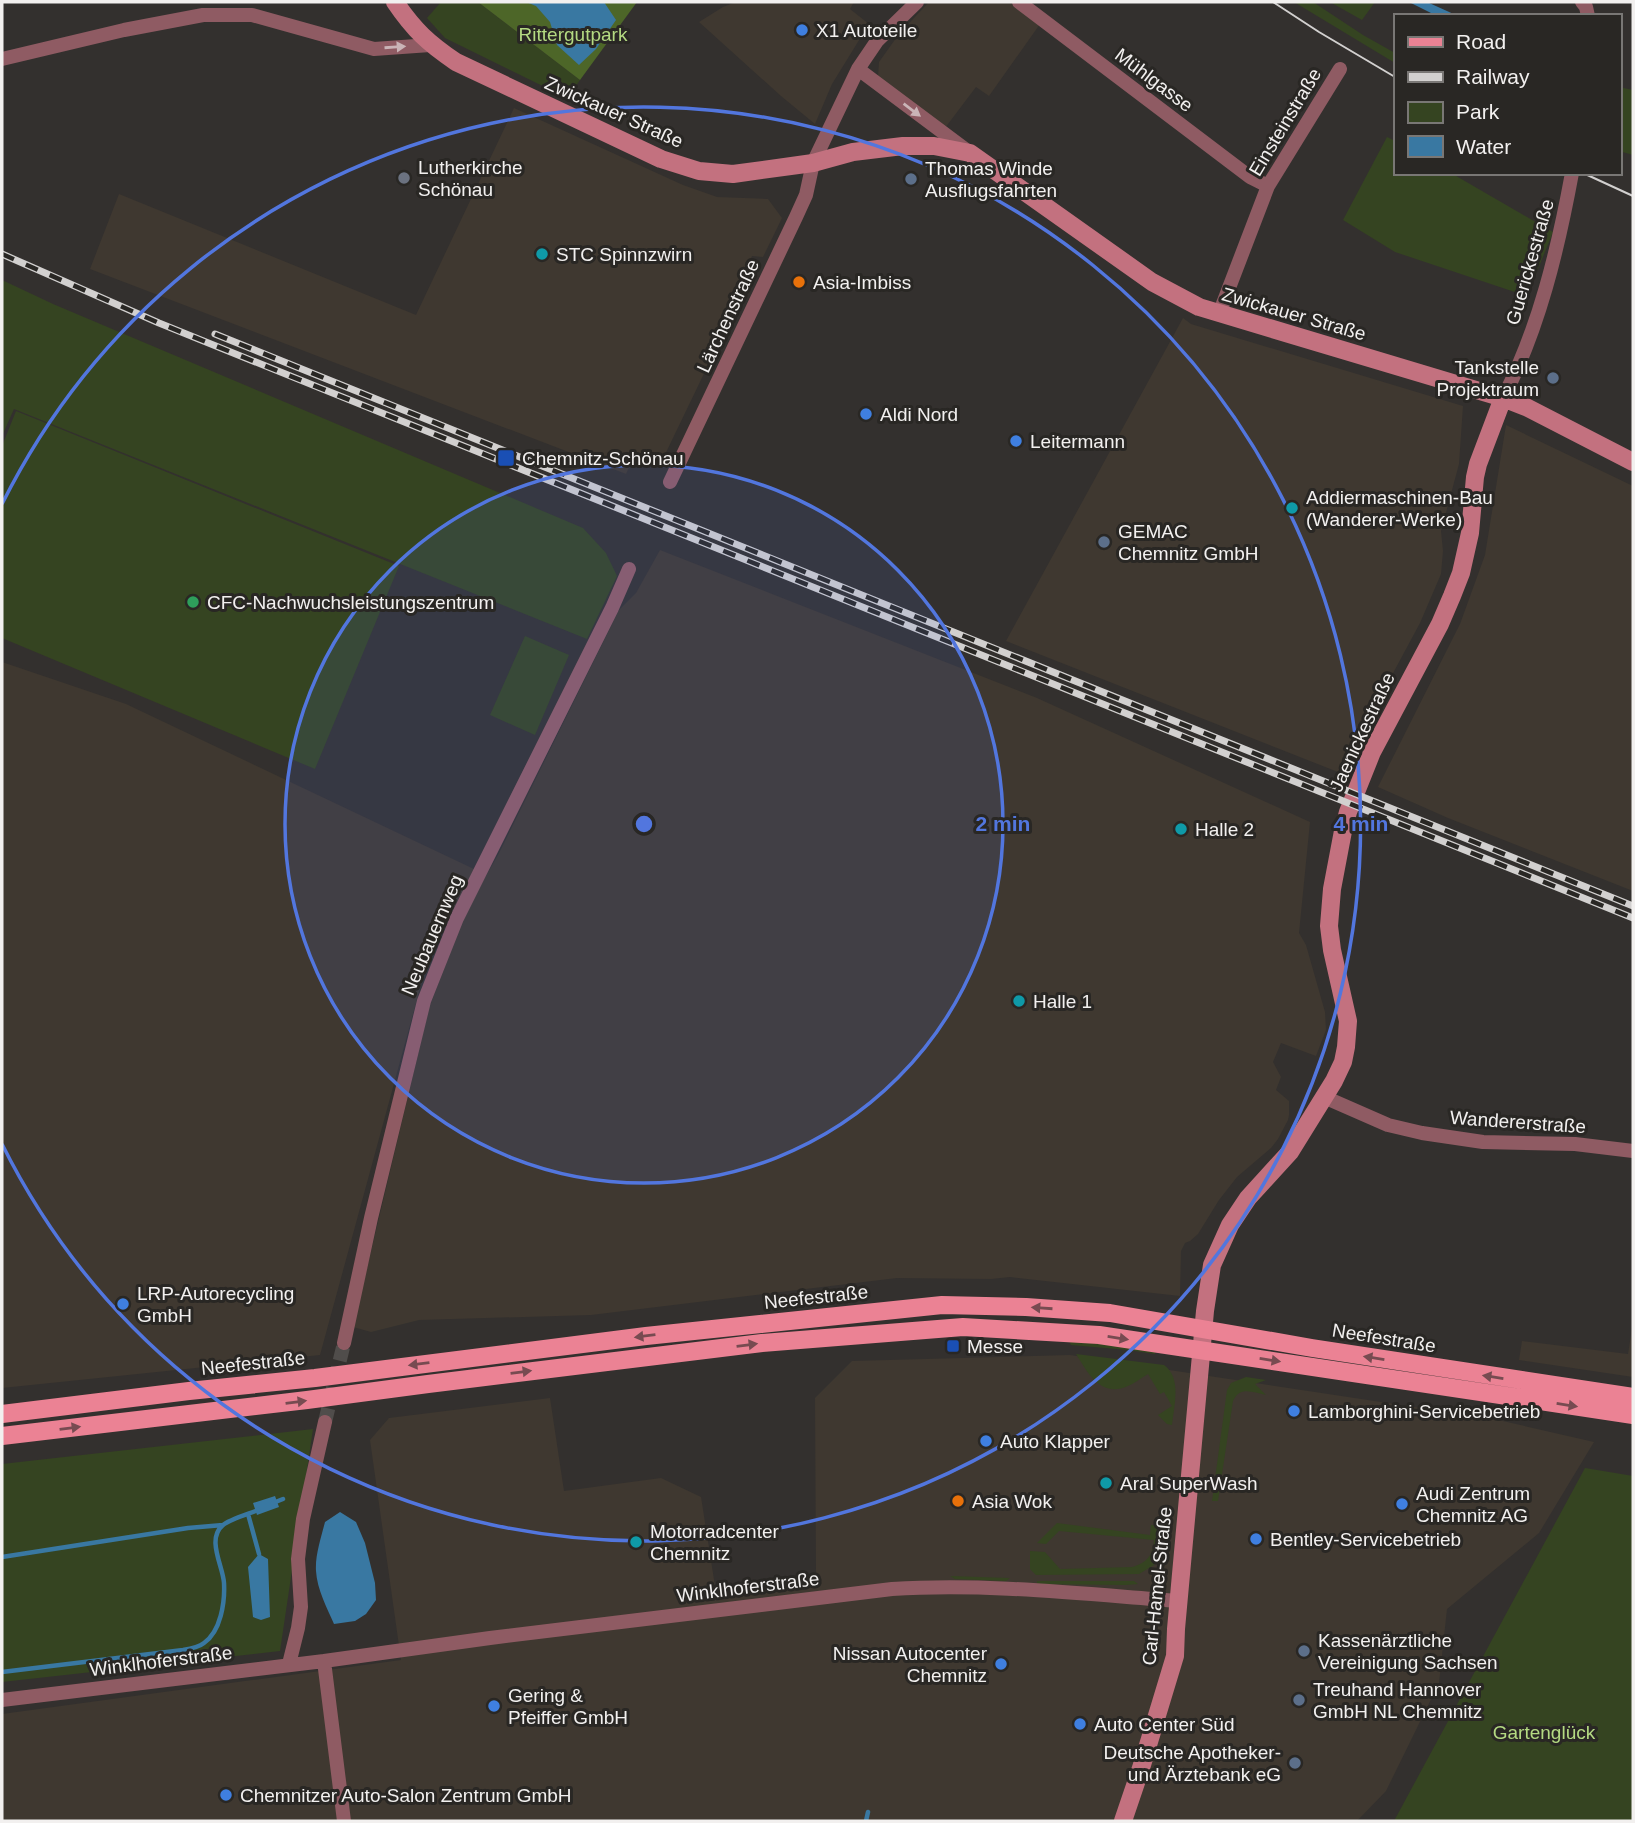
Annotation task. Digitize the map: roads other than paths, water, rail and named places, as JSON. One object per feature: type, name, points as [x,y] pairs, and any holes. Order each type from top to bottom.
[{"type":"main road","name":"Zwickauer Straße","points":[[396,2],[411,25],[430,45],[456,62],[661,159],[699,171],[733,174],[813,163],[853,152],[903,146],[934,146],[970,153],[1152,282],[1199,307],[1503,398],[1633,462]]},
{"type":"main road","name":"Jaenickestraße","points":[[1202,1350],[1212,1265],[1230,1225],[1248,1198],[1290,1152],[1343,1062],[1348,1033],[1346,1009],[1329,926],[1332,889],[1343,831],[1372,752],[1440,624],[1461,573],[1470,533],[1475,477],[1503,398]]},
{"type":"main road","name":"Neefestraße","points":[[2,1414],[646,1336],[942,1306],[1110,1312],[1364,1356],[1633,1397]]},
{"type":"main road","name":"Neefestraße","points":[[2,1436],[789,1340],[963,1327],[1099,1335],[1633,1415]]},
{"type":"main road","name":"Carl-Hamel-Straße","points":[[1123,1821],[1175,1656],[1202,1350]]},
{"type":"street","name":"Lärchenstraße","points":[[670,482],[796,217],[806,195],[813,163],[858,69],[877,41],[917,2]]},
{"type":"street","name":"Mühlgasse","points":[[1019,2],[1250,177],[1268,186]]},
{"type":"street","points":[[2,59],[124,30],[203,15],[252,15],[374,49],[430,45]]},
{"type":"street","name":"Zwickauer Straße","points":[[858,69],[970,153]]},
{"type":"street","name":"Einsteinstraße","points":[[1219,314],[1268,186],[1340,69]]},
{"type":"street","name":"Guerickestraße","points":[[1503,398],[1520,363],[1549,275],[1563,223],[1572,175]]},
{"type":"street","name":"Neubauernweg","points":[[344,1343],[424,1001],[457,918],[629,569]]},
{"type":"street","name":"Wandererstraße","points":[[1324,1097],[1388,1125],[1446,1137],[1483,1142],[1575,1144],[1633,1151]]},
{"type":"street","points":[[289,1664],[302,1607],[298,1559],[303,1520],[325,1422]]},
{"type":"street","name":"Winklhoferstraße","points":[[2,1700],[927,1586],[1178,1601]]},
{"type":"street","points":[[324,1661],[344,1821]]},
{"type":"water","points":[[526,2],[604,2],[616,20],[596,49],[579,65],[557,45],[550,22],[536,6]]},
{"type":"water","points":[[1409,2],[1427,2],[1454,14],[1433,14]]},
{"type":"water","points":[[275,1496],[279,1507],[257,1515],[253,1503]]},
{"type":"water","points":[[340,1512],[356,1522],[365,1543],[375,1583],[376,1600],[366,1614],[355,1621],[334,1624],[320,1591],[316,1565],[325,1522]]},
{"type":"water","points":[[259,1554],[268,1559],[270,1617],[261,1620],[253,1617],[248,1567]]},
{"type":"waterway","points":[[273,1503],[283,1499]]},
{"type":"waterway","points":[[2,1672],[183,1650],[202,1644],[210,1638],[218,1624],[223,1607],[224,1583],[216,1545],[218,1531],[230,1521],[258,1510]]},
{"type":"waterway","points":[[248,1514],[259,1554]]},
{"type":"waterway","points":[[2,1557],[223,1525]]},
{"type":"waterway","points":[[866,1821],[868,1812]]},
{"type":"tunnel","points":[[325,1422],[344,1343]]},
{"type":"tram line","points":[[1273,2],[1394,76]]},
{"type":"tram line","points":[[1587,175],[1633,196]]},
{"type":"railway","points":[[2,254],[159,323],[1633,918]]},
{"type":"railway","points":[[215,334],[1633,906]]},
{"type":"place","name":"X1 Autoteile","points":[[802,30]]},
{"type":"place","name":"Lutherkirche Schönau","points":[[404,178]]},
{"type":"place","name":"Thomas Winde Ausflugsfahrten","points":[[911,179]]},
{"type":"place","name":"STC Spinnzwirn","points":[[542,254]]},
{"type":"place","name":"Asia-Imbiss","points":[[799,282]]},
{"type":"place","name":"Tankstelle Projektraum","points":[[1553,378]]},
{"type":"place","name":"Aldi Nord","points":[[866,414]]},
{"type":"place","name":"Leitermann","points":[[1016,441]]},
{"type":"place","name":"Chemnitz-Schönau","points":[[506,458]]},
{"type":"place","name":"Addiermaschinen-Bau (Wanderer-Werke)","points":[[1292,508]]},
{"type":"place","name":"GEMAC Chemnitz GmbH","points":[[1104,542]]},
{"type":"place","name":"CFC-Nachwuchsleistungszentrum","points":[[193,602]]},
{"type":"place","name":"Halle 2","points":[[1181,829]]},
{"type":"place","name":"Halle 1","points":[[1019,1001]]},
{"type":"place","name":"LRP-Autorecycling GmbH","points":[[123,1304]]},
{"type":"place","name":"Messe","points":[[953,1346]]},
{"type":"place","name":"Lamborghini-Servicebetrieb","points":[[1294,1411]]},
{"type":"place","name":"Auto Klapper","points":[[986,1441]]},
{"type":"place","name":"Aral SuperWash","points":[[1106,1483]]},
{"type":"place","name":"Asia Wok","points":[[958,1501]]},
{"type":"place","name":"Audi Zentrum Chemnitz AG","points":[[1402,1504]]},
{"type":"place","name":"Bentley-Servicebetrieb","points":[[1256,1539]]},
{"type":"place","name":"Motorradcenter Chemnitz","points":[[636,1542]]},
{"type":"place","name":"Kassenärztliche Vereinigung Sachsen","points":[[1304,1651]]},
{"type":"place","name":"Nissan Autocenter Chemnitz","points":[[1001,1664]]},
{"type":"place","name":"Treuhand Hannover GmbH NL Chemnitz","points":[[1299,1700]]},
{"type":"place","name":"Gering & Pfeiffer GmbH","points":[[494,1706]]},
{"type":"place","name":"Auto Center Süd","points":[[1080,1724]]},
{"type":"place","name":"Deutsche Apotheker- und Ärztebank eG","points":[[1295,1763]]},
{"type":"place","name":"Chemnitzer Auto-Salon Zentrum GmbH","points":[[226,1795]]},
{"type":"park label","name":"Rittergutpark","points":[[573,34]]},
{"type":"park label","name":"Gartenglück","points":[[1544,1732]]}]
